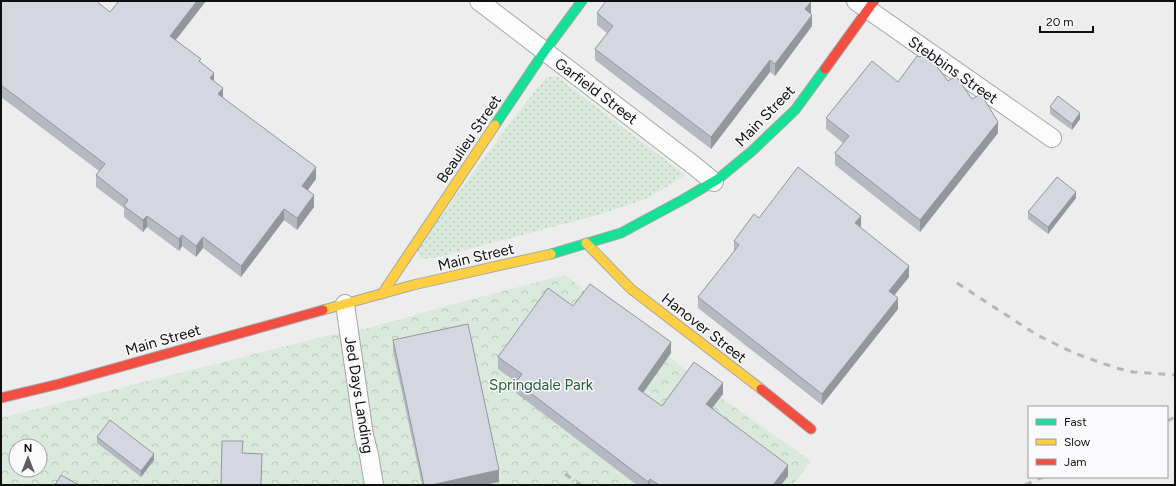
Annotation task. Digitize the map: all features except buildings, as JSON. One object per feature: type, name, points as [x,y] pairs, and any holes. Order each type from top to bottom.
[{"type":"main road","name":"Beaulieu Street","points":[[382,294],[544,52],[582,1]]},
{"type":"main road","name":"Main Street","points":[[1,398],[67,382],[413,285],[539,257],[621,232],[714,182],[752,151],[795,110],[866,4]]},
{"type":"main road","name":"Hanover Street","points":[[586,243],[631,289],[810,429]]},
{"type":"street","name":"Garfield Street","points":[[479,1],[714,182]]},
{"type":"street","name":"Stebbins Street","points":[[866,4],[1052,138]]},
{"type":"street","name":"Jed Days Landing","points":[[345,304],[364,435],[374,485]]},
{"type":"green space","points":[[556,76],[685,175],[648,198],[601,214],[435,258],[421,259],[416,250],[513,119],[546,78]]},
{"type":"green space","name":"Springdale Park","points":[[565,275],[720,397],[811,461],[793,485],[1,485],[1,418],[330,335],[365,329]]},
{"type":"railway","points":[[957,283],[1037,335],[1074,353],[1116,368],[1133,372],[1175,375]]},
{"type":"railway","points":[[1168,420],[1175,417]]},
{"type":"railway","points":[[565,474],[581,485]]},
{"type":"railway","points":[[1025,485],[1041,478]]},
{"type":"traffic: fast","points":[[495,125],[544,52],[582,1]]},
{"type":"traffic: fast","points":[[551,254],[621,233],[718,179],[752,151],[795,110],[825,69]]},
{"type":"traffic: slow","points":[[382,294],[495,125]]},
{"type":"traffic: slow","points":[[586,243],[631,289],[761,389]]},
{"type":"traffic: slow","points":[[323,310],[413,285],[551,254]]},
{"type":"traffic: jam","points":[[825,69],[874,1]]},
{"type":"traffic: jam","points":[[1,398],[59,384],[323,310]]},
{"type":"traffic: jam","points":[[761,389],[811,429]]}]
